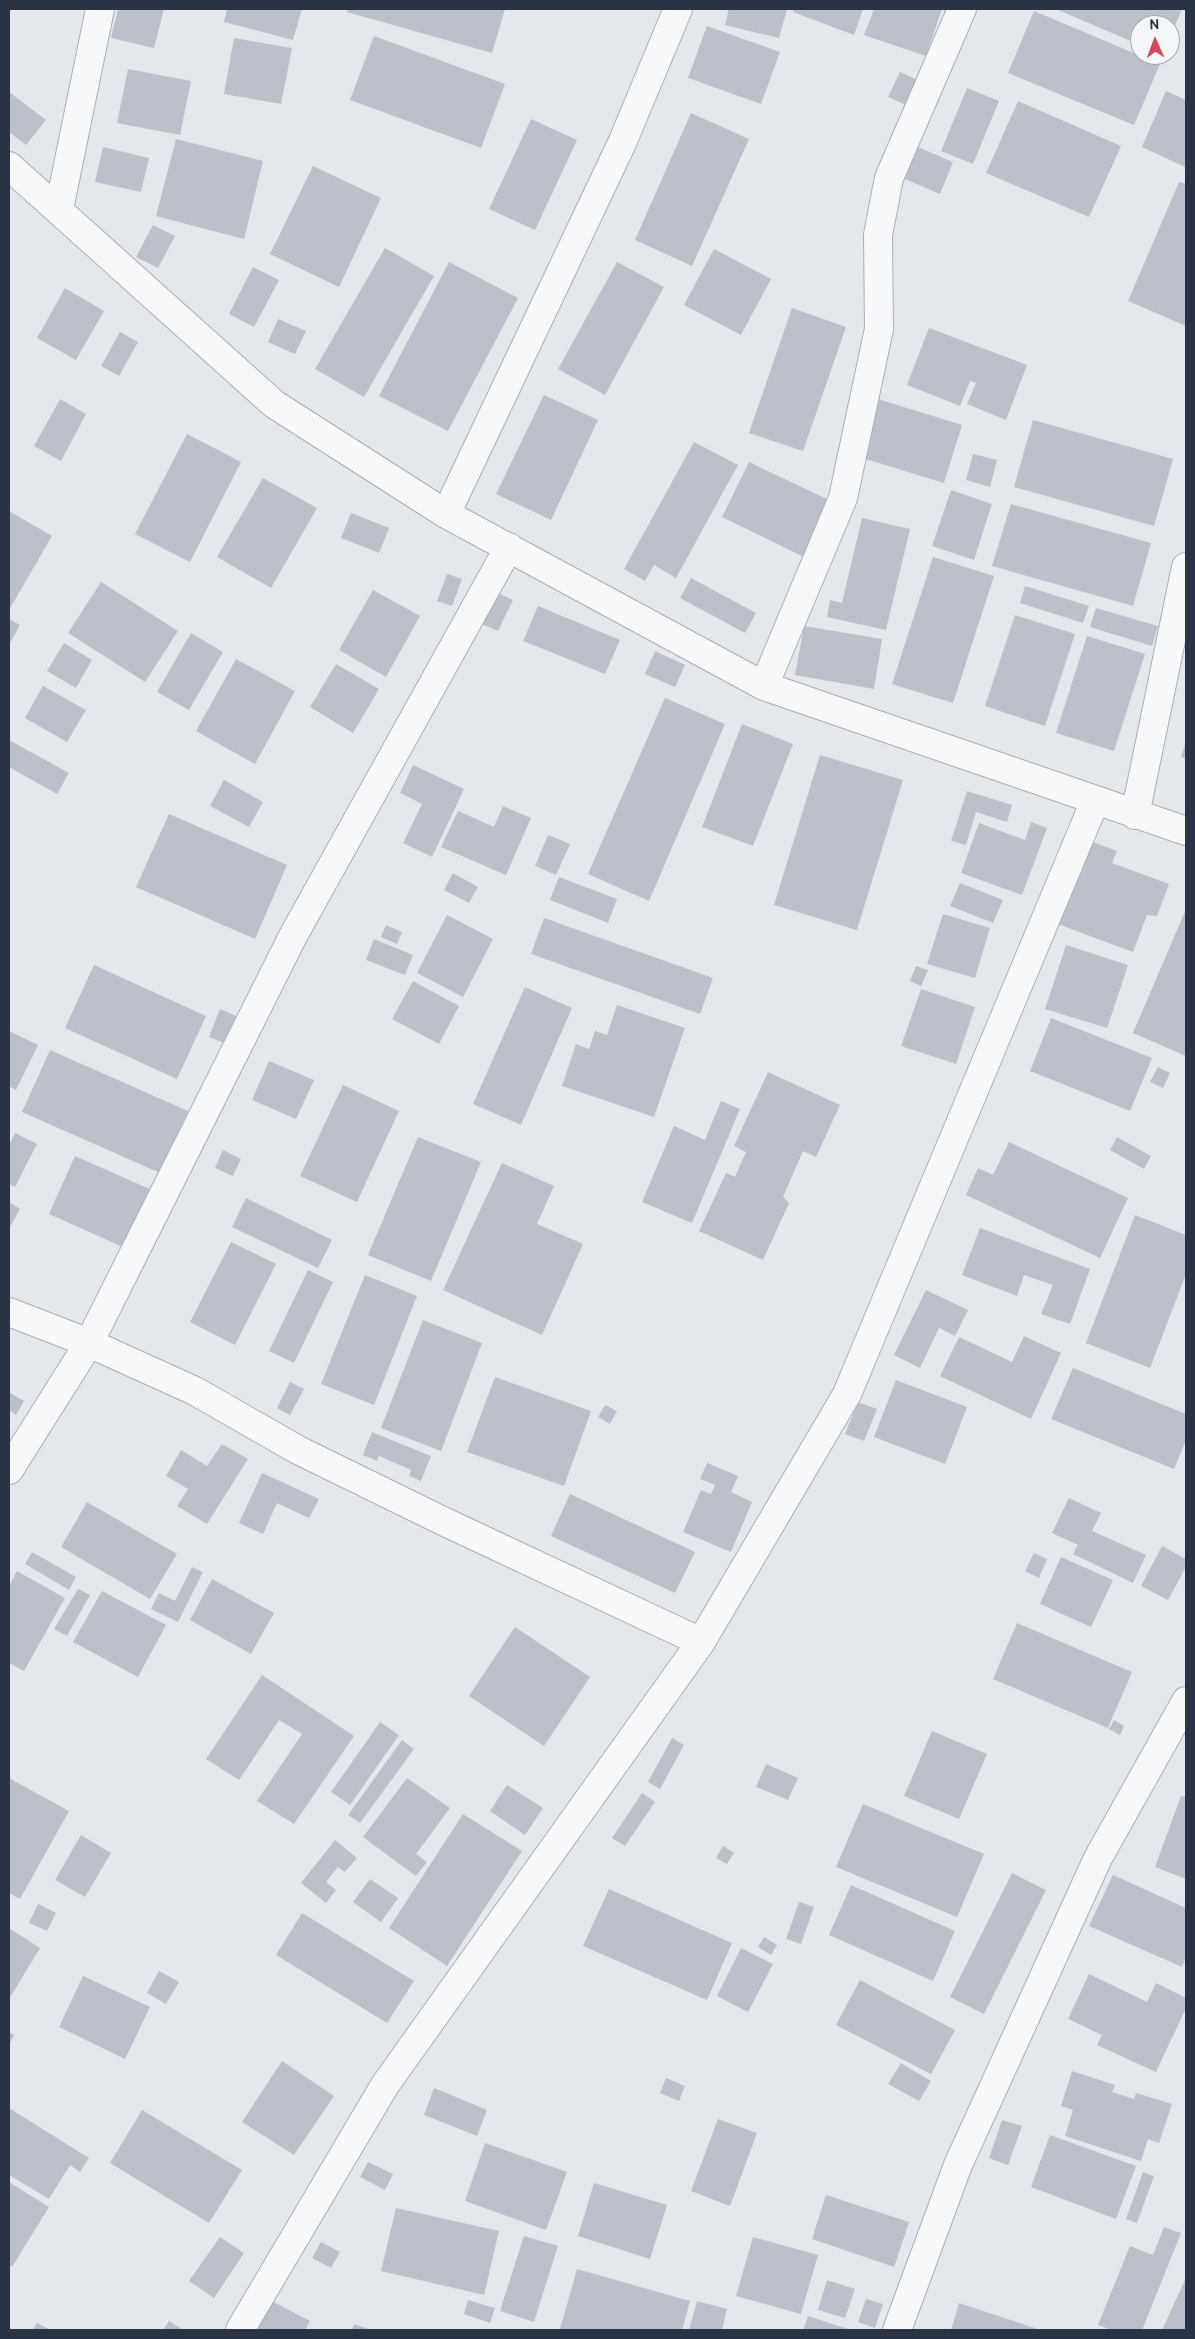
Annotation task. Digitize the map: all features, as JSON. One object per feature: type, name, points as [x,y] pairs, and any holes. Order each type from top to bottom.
[{"type":"street","points":[[59,210],[100,9]]},
{"type":"street","points":[[446,514],[622,143],[678,9]]},
{"type":"street","points":[[764,686],[843,498],[879,328],[878,235],[889,178],[962,9]]},
{"type":"street","points":[[9,166],[274,404],[446,514],[764,686],[1186,832]]},
{"type":"street","points":[[9,1470],[89,1343],[293,936],[510,547]]},
{"type":"street","points":[[1135,815],[1186,567]]},
{"type":"street","points":[[240,2330],[385,2085],[701,1642],[847,1394],[1095,801]]},
{"type":"street","points":[[9,1312],[89,1343],[195,1391],[298,1450],[445,1522],[701,1642]]},
{"type":"street","points":[[897,2330],[958,2165],[1098,1858],[1186,1701]]},
{"type":"building","points":[[118,9],[164,9],[154,48],[111,38]]},
{"type":"building","points":[[227,9],[302,9],[293,40],[224,22]]},
{"type":"building","points":[[348,9],[505,9],[492,53],[347,12]]},
{"type":"building","points":[[729,9],[787,9],[779,38],[725,25]]},
{"type":"building","points":[[794,9],[863,9],[854,35],[793,12]]},
{"type":"building","points":[[874,9],[942,9],[926,56],[864,35]]},
{"type":"building","points":[[1056,9],[1182,9],[1180,15],[1130,15],[1130,41]]},
{"type":"building","points":[[1034,11],[1130,51],[1130,65],[1160,65],[1134,125],[1008,73]]},
{"type":"building","points":[[707,26],[780,52],[761,104],[688,78]]},
{"type":"building","points":[[374,36],[505,84],[481,148],[350,100]]},
{"type":"building","points":[[234,38],[292,48],[281,104],[224,94]]},
{"type":"building","points":[[128,69],[191,81],[180,135],[117,123]]},
{"type":"building","points":[[900,72],[920,81],[908,106],[888,97]]},
{"type":"building","points":[[967,88],[999,101],[973,164],[941,151]]},
{"type":"building","points":[[1166,91],[1186,100],[1185,167],[1142,147]]},
{"type":"building","points":[[9,92],[46,120],[26,145],[9,132]]},
{"type":"building","points":[[1018,101],[1121,146],[1089,217],[986,173]]},
{"type":"building","points":[[691,113],[749,139],[692,266],[635,240]]},
{"type":"building","points":[[531,119],[577,140],[535,230],[489,209]]},
{"type":"building","points":[[176,139],[263,161],[244,239],[156,216]]},
{"type":"building","points":[[103,147],[149,158],[141,192],[95,182]]},
{"type":"building","points":[[918,147],[953,162],[940,194],[905,179]]},
{"type":"building","points":[[313,166],[381,198],[339,287],[270,254]]},
{"type":"building","points":[[1179,182],[1186,184],[1186,326],[1128,301]]},
{"type":"building","points":[[153,225],[175,236],[158,268],[136,257]]},
{"type":"building","points":[[385,248],[434,276],[364,397],[315,369]]},
{"type":"building","points":[[714,249],[771,279],[741,335],[684,305]]},
{"type":"building","points":[[449,262],[518,298],[448,431],[379,396]]},
{"type":"building","points":[[617,262],[664,287],[605,395],[558,369]]},
{"type":"building","points":[[253,267],[279,280],[254,327],[229,314]]},
{"type":"building","points":[[65,288],[104,311],[76,360],[37,338]]},
{"type":"building","points":[[792,308],[846,327],[803,451],[749,433]]},
{"type":"building","points":[[278,319],[306,331],[295,354],[268,342]]},
{"type":"building","points":[[929,328],[1027,365],[1006,420],[967,404],[976,383],[970,381],[960,406],[907,385]]},
{"type":"building","points":[[120,332],[138,342],[119,376],[101,366]]},
{"type":"building","points":[[544,395],[598,420],[551,520],[496,494]]},
{"type":"building","points":[[60,399],[86,414],[61,461],[34,446]]},
{"type":"building","points":[[878,399],[962,425],[944,483],[859,457]]},
{"type":"building","points":[[1033,420],[1173,459],[1154,526],[1014,487]]},
{"type":"building","points":[[187,434],[241,462],[190,562],[135,534]]},
{"type":"building","points":[[694,442],[738,465],[676,578],[654,565],[645,581],[624,569]]},
{"type":"building","points":[[973,454],[997,460],[990,487],[966,480]]},
{"type":"building","points":[[749,462],[833,502],[806,558],[722,517]]},
{"type":"building","points":[[263,478],[317,508],[271,588],[217,557]]},
{"type":"building","points":[[951,490],[992,504],[974,560],[932,546]]},
{"type":"building","points":[[1011,504],[1151,543],[1133,606],[992,566]]},
{"type":"building","points":[[9,511],[52,536],[9,610]]},
{"type":"building","points":[[351,513],[389,528],[379,553],[341,538]]},
{"type":"building","points":[[862,518],[910,529],[886,630],[827,617],[830,600],[842,603]]},
{"type":"building","points":[[933,557],[994,576],[953,703],[892,684]]},
{"type":"building","points":[[447,574],[462,579],[452,606],[437,601]]},
{"type":"building","points":[[691,578],[756,613],[745,633],[680,598]]},
{"type":"building","points":[[101,582],[178,631],[145,682],[68,633]]},
{"type":"building","points":[[1025,586],[1089,606],[1083,623],[1020,603]]},
{"type":"building","points":[[373,590],[420,616],[386,677],[339,650]]},
{"type":"building","points":[[493,591],[513,600],[498,631],[477,622]]},
{"type":"building","points":[[538,606],[620,640],[605,674],[523,641]]},
{"type":"building","points":[[1096,608],[1158,626],[1152,646],[1090,627]]},
{"type":"building","points":[[1015,615],[1075,634],[1045,726],[985,706]]},
{"type":"building","points":[[9,619],[20,625],[9,645]]},
{"type":"building","points":[[804,626],[882,639],[874,689],[795,675]]},
{"type":"building","points":[[191,633],[223,652],[189,710],[157,692]]},
{"type":"building","points":[[1087,636],[1145,654],[1114,751],[1056,733]]},
{"type":"building","points":[[64,643],[92,660],[76,688],[47,671]]},
{"type":"building","points":[[655,651],[685,665],[675,687],[645,674]]},
{"type":"building","points":[[236,659],[295,691],[255,764],[196,731]]},
{"type":"building","points":[[336,664],[379,689],[353,733],[310,707]]},
{"type":"building","points":[[43,686],[86,710],[67,742],[25,718]]},
{"type":"building","points":[[665,698],[725,724],[649,901],[588,874]]},
{"type":"building","points":[[742,724],[793,744],[753,846],[702,827]]},
{"type":"building","points":[[9,740],[69,773],[57,794],[9,767]]},
{"type":"building","points":[[1186,742],[1186,759],[1181,757]]},
{"type":"building","points":[[820,755],[903,780],[857,930],[774,905]]},
{"type":"building","points":[[413,765],[464,789],[432,857],[403,843],[422,804],[400,793]]},
{"type":"building","points":[[224,780],[263,802],[249,827],[210,806]]},
{"type":"building","points":[[967,791],[1012,805],[1007,822],[976,812],[966,845],[951,841]]},
{"type":"building","points":[[503,806],[531,818],[506,875],[441,847],[458,811],[494,827]]},
{"type":"building","points":[[169,814],[287,865],[255,939],[136,887]]},
{"type":"building","points":[[1031,822],[1047,828],[1022,895],[961,873],[979,823],[1025,840]]},
{"type":"building","points":[[548,835],[570,844],[556,875],[535,866]]},
{"type":"building","points":[[1085,839],[1117,851],[1112,863],[1169,884],[1157,916],[1147,915],[1133,952],[1055,923]]},
{"type":"building","points":[[453,873],[478,887],[469,903],[444,890]]},
{"type":"building","points":[[559,877],[617,899],[608,923],[550,900]]},
{"type":"building","points":[[960,883],[1003,900],[993,923],[950,906]]},
{"type":"building","points":[[1186,909],[1186,1056],[1133,1033]]},
{"type":"building","points":[[943,914],[990,928],[975,978],[927,964]]},
{"type":"building","points":[[447,915],[493,939],[463,997],[417,973]]},
{"type":"building","points":[[544,918],[713,978],[700,1014],[531,954]]},
{"type":"building","points":[[386,925],[402,932],[397,944],[381,937]]},
{"type":"building","points":[[374,939],[413,955],[405,975],[366,960]]},
{"type":"building","points":[[1066,945],[1128,965],[1107,1028],[1045,1009]]},
{"type":"building","points":[[94,965],[206,1016],[177,1079],[65,1028]]},
{"type":"building","points":[[916,966],[928,970],[921,986],[910,981]]},
{"type":"building","points":[[413,981],[459,1006],[439,1044],[392,1019]]},
{"type":"building","points":[[525,987],[572,1008],[521,1125],[473,1104]]},
{"type":"building","points":[[921,989],[975,1007],[956,1064],[901,1046]]},
{"type":"building","points":[[617,1005],[685,1028],[654,1117],[562,1086],[576,1044],[589,1049],[595,1031],[607,1035]]},
{"type":"building","points":[[220,1009],[241,1018],[229,1045],[209,1037]]},
{"type":"building","points":[[1051,1018],[1152,1058],[1130,1111],[1030,1071]]},
{"type":"building","points":[[9,1031],[38,1045],[16,1090],[9,1086]]},
{"type":"building","points":[[50,1050],[188,1111],[160,1173],[22,1112]]},
{"type":"building","points":[[269,1061],[314,1080],[296,1119],[252,1100]]},
{"type":"building","points":[[1158,1067],[1170,1073],[1163,1088],[1150,1082]]},
{"type":"building","points":[[768,1072],[840,1105],[816,1157],[803,1151],[783,1197],[789,1203],[763,1260],[699,1231],[726,1173],[735,1177],[746,1152],[734,1146]]},
{"type":"building","points":[[343,1085],[399,1111],[357,1202],[300,1176]]},
{"type":"building","points":[[721,1101],[740,1109],[692,1223],[642,1202],[674,1126],[705,1140]]},
{"type":"building","points":[[15,1133],[37,1144],[15,1187],[9,1184],[9,1145]]},
{"type":"building","points":[[418,1137],[481,1162],[431,1281],[368,1255]]},
{"type":"building","points":[[1117,1137],[1151,1156],[1144,1169],[1110,1150]]},
{"type":"building","points":[[1009,1142],[1128,1198],[1100,1258],[966,1195],[978,1168],[993,1175]]},
{"type":"building","points":[[223,1150],[241,1159],[233,1176],[215,1168]]},
{"type":"building","points":[[75,1156],[152,1190],[125,1248],[49,1214]]},
{"type":"building","points":[[502,1163],[554,1186],[537,1224],[583,1244],[542,1335],[443,1290]]},
{"type":"building","points":[[246,1198],[332,1240],[318,1268],[232,1227]]},
{"type":"building","points":[[9,1202],[20,1209],[9,1229]]},
{"type":"building","points":[[1135,1215],[1186,1235],[1186,1274],[1150,1368],[1086,1343]]},
{"type":"building","points":[[980,1228],[1090,1269],[1070,1324],[1041,1314],[1053,1285],[1024,1275],[1017,1296],[962,1275]]},
{"type":"building","points":[[231,1242],[276,1264],[235,1345],[190,1322]]},
{"type":"building","points":[[308,1270],[333,1282],[294,1363],[269,1351]]},
{"type":"building","points":[[365,1275],[417,1296],[374,1405],[321,1384]]},
{"type":"building","points":[[926,1290],[968,1310],[955,1336],[939,1328],[920,1368],[894,1355]]},
{"type":"building","points":[[423,1320],[482,1343],[441,1451],[381,1428]]},
{"type":"building","points":[[1024,1336],[1061,1353],[1031,1419],[940,1376],[959,1337],[1012,1362]]},
{"type":"building","points":[[1073,1368],[1186,1414],[1186,1440],[1174,1469],[1051,1419]]},
{"type":"building","points":[[495,1377],[591,1411],[564,1486],[467,1452]]},
{"type":"building","points":[[896,1380],[967,1407],[945,1464],[874,1437]]},
{"type":"building","points":[[290,1382],[304,1389],[290,1415],[277,1408]]},
{"type":"building","points":[[9,1392],[24,1401],[16,1415],[9,1410]]},
{"type":"building","points":[[858,1402],[877,1409],[864,1441],[845,1434]]},
{"type":"building","points":[[605,1405],[617,1411],[610,1424],[598,1417]]},
{"type":"building","points":[[372,1432],[431,1456],[421,1481],[409,1476],[411,1470],[379,1456],[377,1461],[363,1455]]},
{"type":"building","points":[[222,1444],[248,1459],[207,1524],[177,1506],[188,1489],[166,1476],[181,1450],[207,1466]]},
{"type":"building","points":[[707,1463],[738,1476],[731,1492],[752,1502],[731,1552],[683,1532],[701,1490],[711,1494],[715,1485],[700,1479]]},
{"type":"building","points":[[262,1473],[319,1499],[309,1518],[277,1503],[263,1534],[239,1523]]},
{"type":"building","points":[[570,1494],[695,1552],[675,1593],[551,1536]]},
{"type":"building","points":[[1069,1498],[1101,1513],[1092,1531],[1146,1555],[1133,1583],[1073,1554],[1078,1545],[1052,1533]]},
{"type":"building","points":[[87,1502],[177,1554],[150,1599],[61,1547]]},
{"type":"building","points":[[1162,1546],[1186,1559],[1186,1567],[1168,1600],[1141,1586]]},
{"type":"building","points":[[32,1552],[76,1577],[69,1590],[25,1564]]},
{"type":"building","points":[[1034,1553],[1047,1559],[1039,1578],[1025,1571]]},
{"type":"building","points":[[1061,1557],[1113,1580],[1091,1627],[1040,1604]]},
{"type":"building","points":[[192,1567],[203,1572],[178,1622],[151,1609],[159,1593],[175,1601]]},
{"type":"building","points":[[17,1571],[65,1598],[24,1671],[9,1663],[9,1586]]},
{"type":"building","points":[[212,1579],[274,1613],[251,1654],[190,1620]]},
{"type":"building","points":[[78,1589],[90,1595],[67,1636],[54,1629]]},
{"type":"building","points":[[102,1591],[166,1625],[138,1677],[73,1642]]},
{"type":"building","points":[[1017,1623],[1132,1672],[1108,1728],[993,1679]]},
{"type":"building","points":[[515,1627],[590,1677],[544,1746],[469,1696]]},
{"type":"building","points":[[262,1675],[354,1736],[294,1824],[257,1801],[302,1734],[279,1720],[239,1780],[206,1759]]},
{"type":"building","points":[[1114,1720],[1124,1726],[1120,1735],[1109,1729]]},
{"type":"building","points":[[380,1722],[399,1735],[350,1805],[331,1792]]},
{"type":"building","points":[[932,1731],[987,1754],[959,1819],[904,1796]]},
{"type":"building","points":[[672,1738],[684,1745],[660,1789],[648,1782]]},
{"type":"building","points":[[402,1740],[414,1749],[360,1823],[348,1815]]},
{"type":"building","points":[[766,1764],[798,1778],[788,1800],[756,1787]]},
{"type":"building","points":[[9,1778],[69,1811],[20,1899],[9,1893]]},
{"type":"building","points":[[407,1778],[450,1808],[416,1854],[427,1862],[416,1876],[363,1837]]},
{"type":"building","points":[[507,1785],[543,1808],[525,1835],[490,1811]]},
{"type":"building","points":[[642,1793],[655,1802],[625,1846],[612,1838]]},
{"type":"building","points":[[1181,1796],[1186,1797],[1186,1879],[1155,1867]]},
{"type":"building","points":[[863,1804],[984,1854],[957,1917],[836,1867]]},
{"type":"building","points":[[463,1814],[522,1851],[447,1966],[389,1928]]},
{"type":"building","points":[[81,1835],[111,1853],[85,1897],[55,1880]]},
{"type":"building","points":[[335,1840],[357,1858],[345,1872],[338,1867],[326,1882],[336,1890],[326,1903],[301,1883]]},
{"type":"building","points":[[723,1846],[734,1853],[727,1864],[716,1858]]},
{"type":"building","points":[[1012,1873],[1046,1890],[984,2014],[950,1997]]},
{"type":"building","points":[[1113,1875],[1186,1908],[1186,1957],[1182,1967],[1089,1926]]},
{"type":"building","points":[[370,1879],[398,1898],[381,1922],[353,1902]]},
{"type":"building","points":[[851,1885],[955,1931],[933,1981],[829,1935]]},
{"type":"building","points":[[609,1889],[732,1943],[707,2000],[583,1946]]},
{"type":"building","points":[[799,1902],[814,1907],[801,1944],[786,1939]]},
{"type":"building","points":[[38,1904],[56,1913],[47,1931],[29,1923]]},
{"type":"building","points":[[302,1913],[414,1981],[387,2023],[276,1955]]},
{"type":"building","points":[[9,1928],[40,1948],[9,1999]]},
{"type":"building","points":[[764,1937],[777,1945],[771,1955],[758,1947]]},
{"type":"building","points":[[741,1948],[773,1964],[748,2012],[717,1996]]},
{"type":"building","points":[[159,1971],[179,1982],[166,2004],[147,1993]]},
{"type":"building","points":[[1089,1974],[1147,2002],[1156,1983],[1186,1998],[1186,2008],[1156,2072],[1097,2045],[1102,2035],[1068,2019]]},
{"type":"building","points":[[83,1976],[150,2007],[125,2059],[59,2027]]},
{"type":"building","points":[[860,1980],[955,2030],[931,2074],[836,2025]]},
{"type":"building","points":[[9,2032],[14,2035],[9,2045]]},
{"type":"building","points":[[282,2061],[334,2096],[294,2155],[242,2122]]},
{"type":"building","points":[[901,2063],[931,2081],[919,2101],[888,2084]]},
{"type":"building","points":[[1072,2071],[1115,2085],[1112,2092],[1134,2099],[1136,2093],[1172,2104],[1159,2143],[1148,2139],[1141,2161],[1065,2136],[1073,2110],[1061,2106]]},
{"type":"building","points":[[666,2078],[685,2086],[679,2101],[660,2093]]},
{"type":"building","points":[[434,2088],[487,2110],[477,2136],[424,2115]]},
{"type":"building","points":[[9,2108],[89,2158],[80,2172],[70,2165],[49,2199],[9,2175]]},
{"type":"building","points":[[142,2110],[242,2170],[209,2223],[110,2163]]},
{"type":"building","points":[[718,2119],[757,2133],[730,2206],[691,2191]]},
{"type":"building","points":[[1002,2120],[1022,2126],[1008,2165],[989,2158]]},
{"type":"building","points":[[1050,2135],[1136,2166],[1116,2219],[1031,2187]]},
{"type":"building","points":[[485,2143],[567,2172],[546,2230],[465,2201]]},
{"type":"building","points":[[368,2162],[393,2174],[385,2190],[360,2177]]},
{"type":"building","points":[[1143,2172],[1154,2176],[1137,2223],[1126,2219]]},
{"type":"building","points":[[9,2182],[49,2207],[12,2267],[9,2265]]},
{"type":"building","points":[[594,2183],[667,2205],[650,2259],[578,2236]]},
{"type":"building","points":[[826,2195],[909,2222],[894,2267],[812,2239]]},
{"type":"building","points":[[396,2208],[499,2231],[484,2295],[381,2271]]},
{"type":"building","points":[[1164,2227],[1181,2233],[1142,2330],[1111,2330],[1098,2325],[1130,2246],[1153,2255]]},
{"type":"building","points":[[524,2236],[558,2246],[534,2322],[500,2311]]},
{"type":"building","points":[[220,2237],[244,2253],[214,2298],[189,2281]]},
{"type":"building","points":[[753,2237],[818,2255],[801,2314],[736,2296]]},
{"type":"building","points":[[321,2242],[340,2252],[331,2268],[312,2258]]},
{"type":"building","points":[[577,2269],[690,2301],[682,2330],[560,2329]]},
{"type":"building","points":[[1186,2278],[1186,2330],[1162,2330]]},
{"type":"building","points":[[827,2280],[855,2289],[845,2318],[818,2310]]},
{"type":"building","points":[[268,2299],[310,2321],[305,2330],[257,2330],[253,2328]]},
{"type":"building","points":[[866,2299],[883,2304],[875,2328],[858,2322]]},
{"type":"building","points":[[468,2300],[495,2308],[490,2323],[464,2314]]},
{"type":"building","points":[[697,2301],[727,2309],[722,2330],[689,2330]]},
{"type":"building","points":[[959,2303],[1041,2330],[951,2330]]},
{"type":"building","points":[[808,2316],[851,2330],[803,2330]]},
{"type":"building","points":[[169,2321],[183,2330],[163,2330]]},
{"type":"building","points":[[37,2323],[51,2330],[33,2330]]},
{"type":"building","points":[[354,2324],[371,2330],[352,2330]]}]
